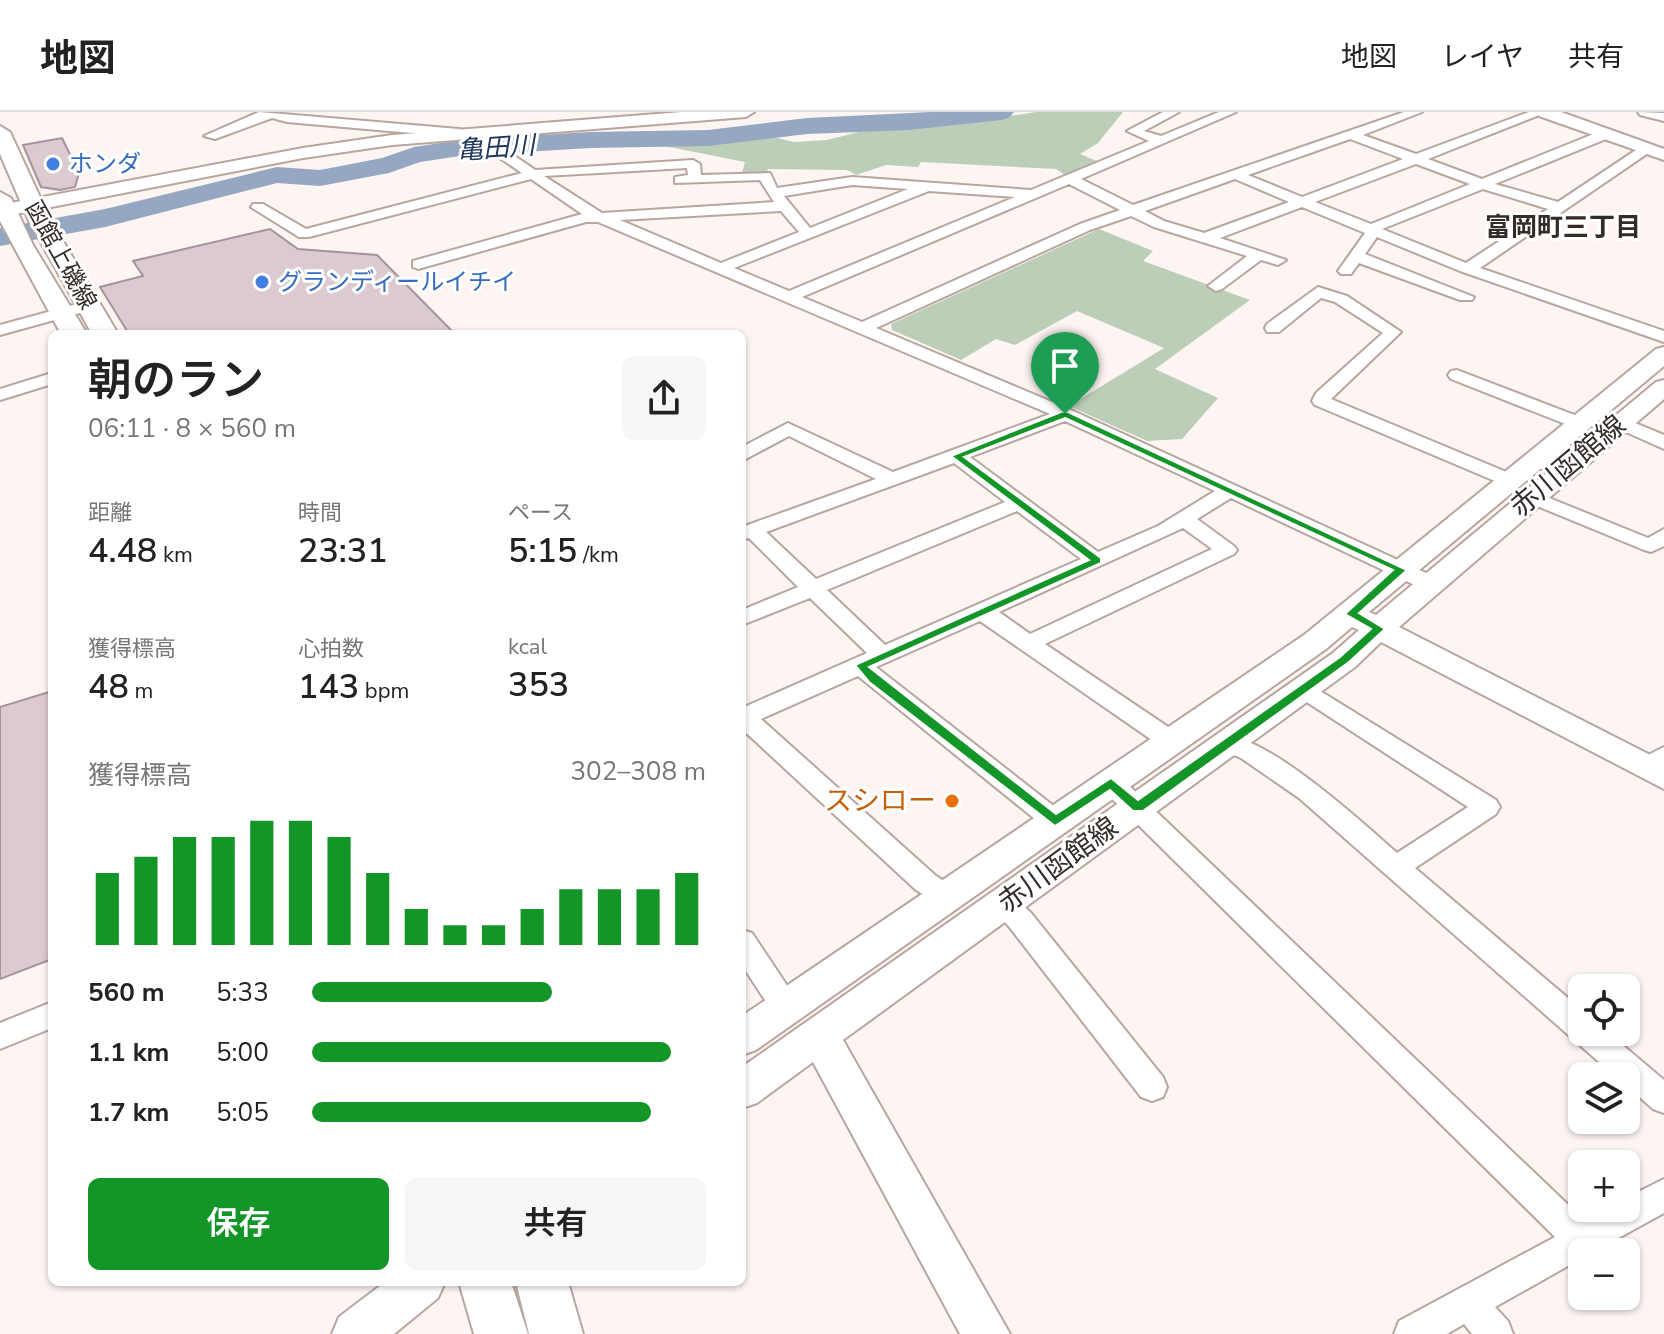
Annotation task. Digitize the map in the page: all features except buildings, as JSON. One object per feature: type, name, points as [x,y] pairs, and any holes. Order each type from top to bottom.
[{"type":"main road","points":[[7,218],[41,221],[303,153],[651,116],[746,112]]},
{"type":"main road","points":[[1543,112],[1656,152]]},
{"type":"main road","name":"函館上磯線","points":[[0,132],[41,221],[103,330]]},
{"type":"main road","name":"函館上磯線","points":[[7,218],[72,330]]},
{"type":"main road","name":"赤川函館線","points":[[746,1085],[802,1022],[946,897],[1171,741],[1365,621],[1520,488],[1664,354]]},
{"type":"main road","name":"赤川函館線","points":[[1598,418],[1664,387]]},
{"type":"main road","points":[[1365,621],[1658,767]]},
{"type":"main road","name":"赤川函館線","points":[[746,1037],[802,1022],[1003,904],[1344,660],[1365,621]]},
{"type":"main road","points":[[802,1022],[986,1334]]},
{"type":"main road","points":[[356,1334],[426,1286]]},
{"type":"main road","points":[[486,1286],[501,1334]]},
{"type":"main road","points":[[543,1286],[556,1334]]},
{"type":"street","points":[[1162,141],[1133,131],[1173,112]]},
{"type":"street","points":[[791,296],[1230,112]]},
{"type":"street","points":[[862,328],[1085,227],[1416,112]]},
{"type":"street","points":[[1205,238],[1543,112]]},
{"type":"street","points":[[1644,112],[1664,117]]},
{"type":"street","points":[[210,136],[267,113],[468,136],[510,157],[598,217],[1065,414],[1415,576]]},
{"type":"street","points":[[1346,271],[1377,226],[1606,134]]},
{"type":"street","points":[[1351,135],[1483,184],[1561,208]]},
{"type":"street","points":[[1438,286],[1656,152]]},
{"type":"street","points":[[258,207],[304,234],[533,173],[693,164],[695,180]]},
{"type":"street","points":[[1236,175],[1466,268],[1664,337]]},
{"type":"street","points":[[666,181],[765,176],[773,193],[808,234]]},
{"type":"street","points":[[1069,179],[1159,224],[1278,260]]},
{"type":"street","points":[[773,193],[852,181],[1031,195]]},
{"type":"street","points":[[553,188],[622,183]]},
{"type":"street","points":[[721,268],[929,186]]},
{"type":"street","points":[[418,264],[598,217],[785,206]]},
{"type":"street","points":[[1216,286],[1258,255]]},
{"type":"street","points":[[1356,256],[1466,297]]},
{"type":"street","points":[[1273,328],[1318,292],[1341,299],[1393,332],[1321,401],[1651,546],[1664,535]]},
{"type":"street","points":[[0,330],[88,306]]},
{"type":"street","points":[[1457,375],[1598,418],[1664,443]]},
{"type":"street","points":[[0,395],[48,379]]},
{"type":"street","points":[[1055,821],[874,679],[872,660],[812,589],[747,532],[1065,414]]},
{"type":"street","points":[[746,453],[788,429],[892,479]]},
{"type":"street","points":[[956,456],[1097,561]]},
{"type":"street","points":[[746,717],[1097,561],[1183,519],[1231,490]]},
{"type":"street","points":[[746,616],[1019,503]]},
{"type":"street","points":[[1029,643],[1227,550],[1183,519]]},
{"type":"street","points":[[983,612],[1171,741]]},
{"type":"street","points":[[1304,689],[1487,807],[1396,867]]},
{"type":"street","points":[[746,721],[926,883],[946,897]]},
{"type":"street","points":[[1228,743],[1250,752],[1308,791],[1568,1016]]},
{"type":"street","points":[[1111,783],[1579,1238]]},
{"type":"street","points":[[1003,904],[1021,921],[1152,1087]]},
{"type":"street","points":[[746,946],[802,1022]]},
{"type":"street","points":[[0,1036],[48,1017]]},
{"type":"street","points":[[1603,1046],[1664,1099]]},
{"type":"street","points":[[1585,1238],[1664,1195]]},
{"type":"street","points":[[1412,1334],[1568,1247]]},
{"type":"street","points":[[1468,1302],[1495,1334]]},
{"type":"green space","points":[[1036,112],[1123,112],[1098,143],[1080,154],[1099,162],[1065,175],[1056,169],[921,162],[918,167],[886,165],[856,175],[847,170],[768,169],[766,173],[742,173],[745,162],[654,144],[773,137],[794,142],[827,140],[859,132],[979,121]]},
{"type":"green space","points":[[1099,229],[1153,251],[1143,261],[1250,300],[1155,369],[1218,398],[1182,439],[1147,441],[1069,406],[1164,348],[1077,311],[1015,345],[996,339],[961,360],[892,330],[891,324]]},
{"type":"waterway","name":"亀田川","points":[[0,237],[105,218],[277,175],[320,178],[389,165],[414,155],[460,148],[590,140],[708,138],[807,126],[909,122],[1001,112]]},
{"type":"place","name":"ホンダ","points":[[53,164]]},
{"type":"place","name":"グランディールイチイ","points":[[262,282]]},
{"type":"place","name":"スシロー","points":[[952,801]]},
{"type":"district","name":"富岡町三丁目","points":[[1563,227]]},
{"type":"route","points":[[1065,414],[1401,570],[1351,614],[1379,629],[1344,660],[1138,807],[1111,783],[1055,821],[874,679],[861,665],[1097,561],[956,456],[1065,414]]}]
